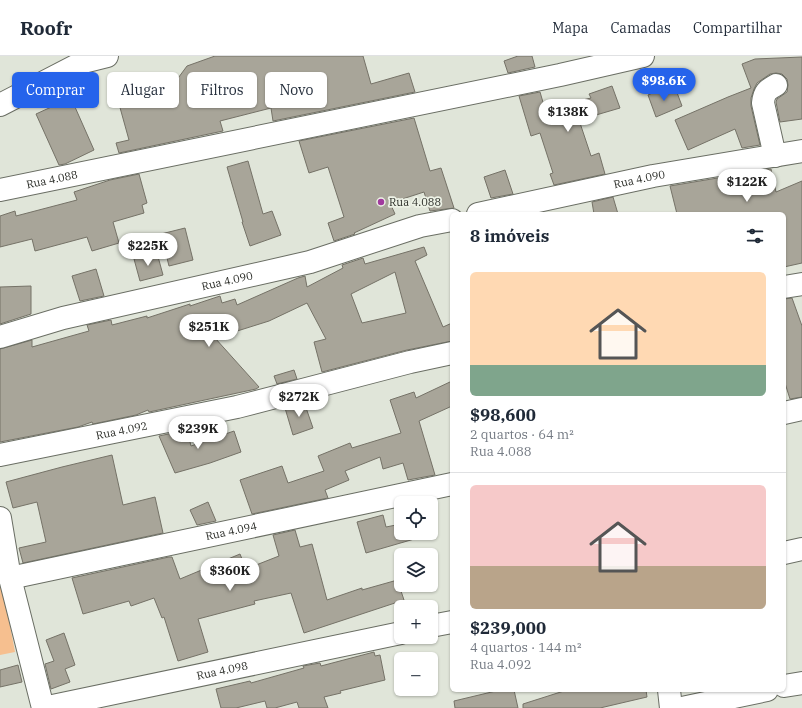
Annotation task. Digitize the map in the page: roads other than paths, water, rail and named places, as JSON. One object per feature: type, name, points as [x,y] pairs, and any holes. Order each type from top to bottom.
[{"type":"street","points":[[0,105],[83,62],[107,56]]},
{"type":"street","name":"Rua 4.088","points":[[0,190],[560,75],[644,56]]},
{"type":"street","points":[[775,156],[763,103],[767,90],[776,85]]},
{"type":"street","name":"Rua 4.090","points":[[487,212],[653,176],[802,151]]},
{"type":"street","name":"Rua 4.090","points":[[0,337],[63,318],[310,262],[420,226],[450,220]]},
{"type":"street","points":[[786,287],[802,284]]},
{"type":"street","name":"Rua 4.092","points":[[0,455],[237,408],[410,362],[450,353]]},
{"type":"street","points":[[786,413],[802,409]]},
{"type":"street","name":"Rua 4.094","points":[[10,578],[450,484]]},
{"type":"street","points":[[0,518],[10,578],[43,708]]},
{"type":"street","points":[[786,553],[802,549]]},
{"type":"street","points":[[438,625],[450,622]]},
{"type":"street","name":"Rua 4.098","points":[[43,708],[70,705],[394,635]]},
{"type":"street","points":[[786,686],[802,683]]},
{"type":"street","points":[[669,692],[671,708]]},
{"type":"street","points":[[682,708],[758,692]]},
{"type":"place","name":"Rua 4.088","points":[[381,202]]}]
